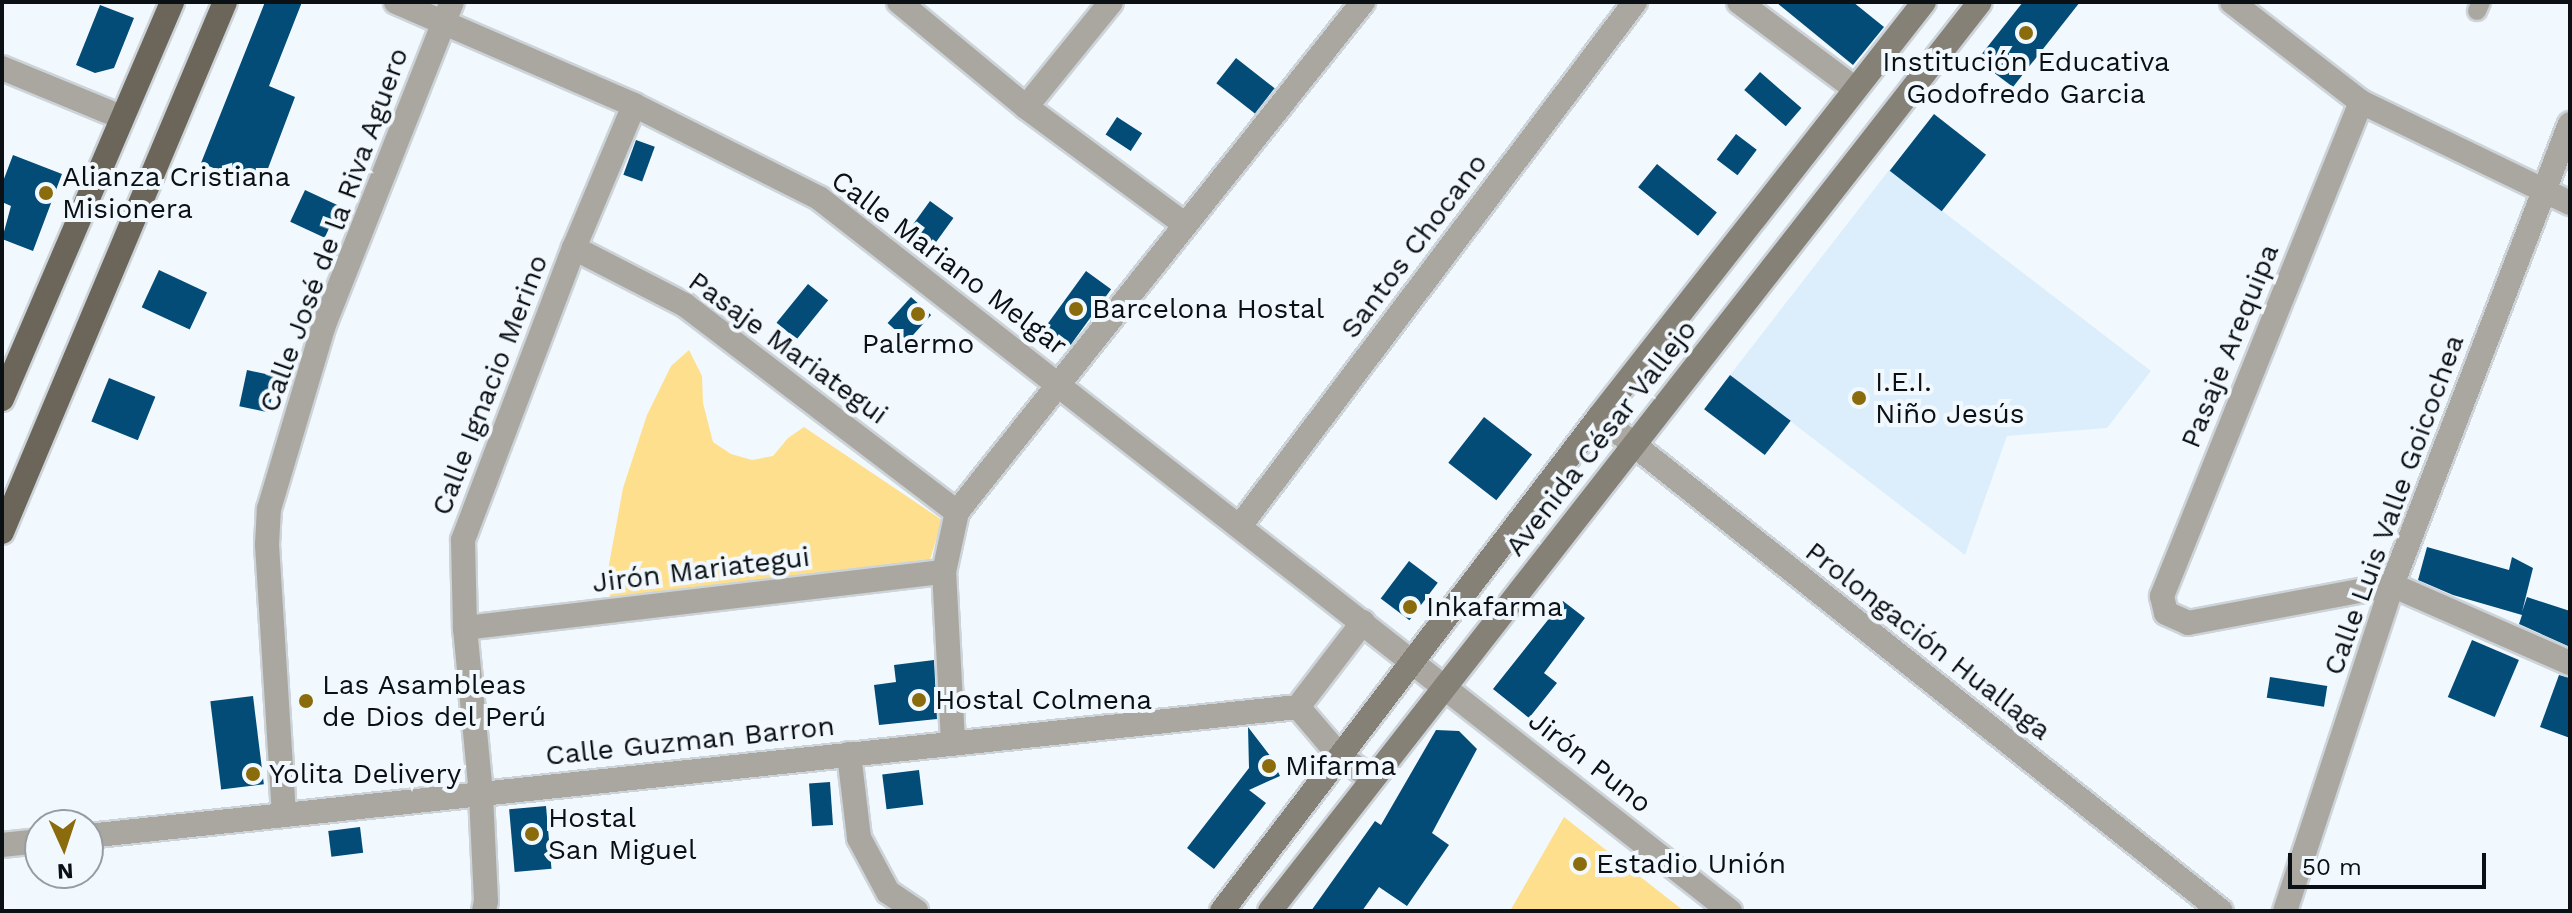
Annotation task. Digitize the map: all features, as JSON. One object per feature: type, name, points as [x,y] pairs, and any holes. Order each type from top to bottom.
[{"type":"main road","points":[[2,399],[172,2]]},
{"type":"main road","points":[[2,532],[225,2]]},
{"type":"main road","name":"Avenida César Vallejo","points":[[1222,911],[1599,417],[1924,2]]},
{"type":"main road","name":"Avenida César Vallejo","points":[[1270,911],[1980,2]]},
{"type":"street","name":"Calle Mariano Melgar","points":[[396,2],[448,12],[819,198],[1412,660]]},
{"type":"street","points":[[899,2],[1026,107],[1184,224]]},
{"type":"street","points":[[1026,107],[1111,2]]},
{"type":"street","points":[[953,742],[944,572],[957,512],[1363,2]]},
{"type":"street","name":"Santos Chocano","points":[[1240,526],[1635,2]]},
{"type":"street","points":[[1739,2],[1854,88]]},
{"type":"street","points":[[2232,2],[2361,102],[2570,203]]},
{"type":"street","name":"Calle José de la Riva Aguero","points":[[284,815],[267,545],[269,509],[324,325],[448,12]]},
{"type":"street","points":[[2,68],[121,117]]},
{"type":"street","name":"Pasaje Arequipa","points":[[2361,102],[2162,596],[2166,613],[2188,623],[2392,585]]},
{"type":"street","name":"Calle Ignacio Merino","points":[[484,911],[481,794],[465,628],[463,540],[574,248],[634,105]]},
{"type":"street","name":"Calle Luis Valle Goicochea","points":[[2285,911],[2392,585],[2570,124]]},
{"type":"street","name":"Pasaje Mariategui","points":[[574,248],[685,305],[957,512]]},
{"type":"street","name":"Prolongación Huallaga","points":[[1599,417],[2221,911]]},
{"type":"street","name":"Jirón Mariategui","points":[[465,628],[944,572]]},
{"type":"street","points":[[2392,585],[2570,663]]},
{"type":"street","points":[[1363,622],[1298,707],[1339,755],[1372,779]]},
{"type":"street","name":"Jirón Puno","points":[[1412,660],[1730,911]]},
{"type":"street","name":"Calle Guzman Barron","points":[[104,834],[1298,707]]},
{"type":"street","points":[[849,754],[859,838],[886,901],[916,911]]},
{"type":"street","points":[[2,845],[24,843]]},
{"type":"shaded area","points":[[1889,170],[2151,371],[2107,428],[2007,436],[1965,555],[1730,375]]},
{"type":"shaded area","points":[[689,350],[702,376],[703,403],[713,442],[731,454],[752,460],[773,456],[788,438],[804,427],[942,520],[927,570],[610,599],[608,570],[623,488],[647,415],[671,366]]},
{"type":"shaded area","name":"Estadio Unión","points":[[1564,817],[1684,911],[1510,911]]},
{"type":"building","points":[[265,2],[302,2],[269,86],[295,97],[261,187],[201,163]]},
{"type":"building","points":[[1776,2],[1853,2],[1884,27],[1853,65]]},
{"type":"building","points":[[2023,2],[2080,2],[2013,87],[1977,60]]},
{"type":"building","points":[[100,5],[134,18],[114,68],[95,73],[76,65]]},
{"type":"building","points":[[1236,58],[1275,88],[1255,113],[1216,83]]},
{"type":"building","points":[[1760,72],[1802,108],[1786,126],[1744,90]]},
{"type":"building","points":[[1934,114],[1986,155],[1942,211],[1890,171]]},
{"type":"building","points":[[1117,117],[1142,133],[1131,151],[1106,135]]},
{"type":"building","points":[[1736,134],[1757,150],[1738,175],[1717,160]]},
{"type":"building","points":[[636,140],[655,147],[642,182],[623,175]]},
{"type":"building","points":[[13,155],[62,174],[33,251],[2,239],[11,206],[2,202],[2,184]]},
{"type":"building","points":[[1657,164],[1717,212],[1698,236],[1638,187]]},
{"type":"building","points":[[305,190],[339,206],[325,238],[290,222]]},
{"type":"building","points":[[930,201],[953,218],[935,244],[911,227]]},
{"type":"building","points":[[159,270],[207,292],[190,330],[142,307]]},
{"type":"building","name":"Barcelona Hostal","points":[[1086,271],[1111,289],[1069,347],[1044,329]]},
{"type":"building","points":[[808,284],[828,300],[797,339],[777,323]]},
{"type":"building","points":[[911,297],[931,315],[908,341],[888,323]]},
{"type":"building","points":[[247,370],[276,376],[269,412],[239,406]]},
{"type":"building","points":[[1730,375],[1791,421],[1765,455],[1704,409]]},
{"type":"building","points":[[109,378],[155,397],[138,440],[91,422]]},
{"type":"building","points":[[1484,417],[1532,455],[1496,500],[1448,463]]},
{"type":"building","points":[[2427,547],[2509,570],[2512,557],[2533,568],[2522,612],[2527,597],[2570,611],[2570,647],[2519,624],[2522,615],[2453,595],[2418,580]]},
{"type":"building","points":[[1409,561],[1438,583],[1409,620],[1381,599]]},
{"type":"building","points":[[1563,601],[1585,618],[1544,673],[1557,683],[1529,718],[1493,689]]},
{"type":"building","points":[[2472,640],[2519,660],[2495,717],[2448,697]]},
{"type":"building","name":"Hostal Colmena","points":[[934,660],[937,719],[879,725],[874,685],[896,682],[894,665]]},
{"type":"building","points":[[2559,675],[2570,678],[2570,738],[2540,727]]},
{"type":"building","points":[[2270,677],[2327,686],[2324,707],[2267,698]]},
{"type":"building","points":[[253,696],[264,784],[221,790],[210,701]]},
{"type":"building","points":[[1248,727],[1271,757],[1280,776],[1249,790],[1266,803],[1214,869],[1187,848],[1249,768]]},
{"type":"building","points":[[1436,730],[1459,731],[1477,749],[1432,833],[1449,845],[1407,906],[1379,887],[1362,911],[1311,911],[1375,821],[1381,825]]},
{"type":"building","points":[[919,770],[923,805],[887,809],[882,775]]},
{"type":"building","points":[[830,782],[833,825],[812,826],[809,783]]},
{"type":"building","points":[[546,806],[551,869],[515,872],[509,809]]},
{"type":"building","points":[[360,827],[363,853],[331,857],[328,831]]},
{"type":"place","name":"Institución Educativa Godofredo Garcia","points":[[2026,33]]},
{"type":"place","name":"Alianza Cristiana Misionera","points":[[46,193]]},
{"type":"place","name":"Barcelona Hostal","points":[[1076,309]]},
{"type":"place","name":"Palermo","points":[[918,314]]},
{"type":"place","name":"I.E.I. Niño Jesús","points":[[1859,398]]},
{"type":"place","name":"Inkafarma","points":[[1410,607]]},
{"type":"place","name":"Hostal Colmena","points":[[919,700]]},
{"type":"place","name":"Las Asambleas de Dios del Perú","points":[[306,701]]},
{"type":"place","name":"Mifarma","points":[[1269,766]]},
{"type":"place","name":"Yolita Delivery","points":[[253,774]]},
{"type":"place","name":"Hostal San Miguel","points":[[532,834]]},
{"type":"place","name":"Estadio Unión","points":[[1580,864]]}]
